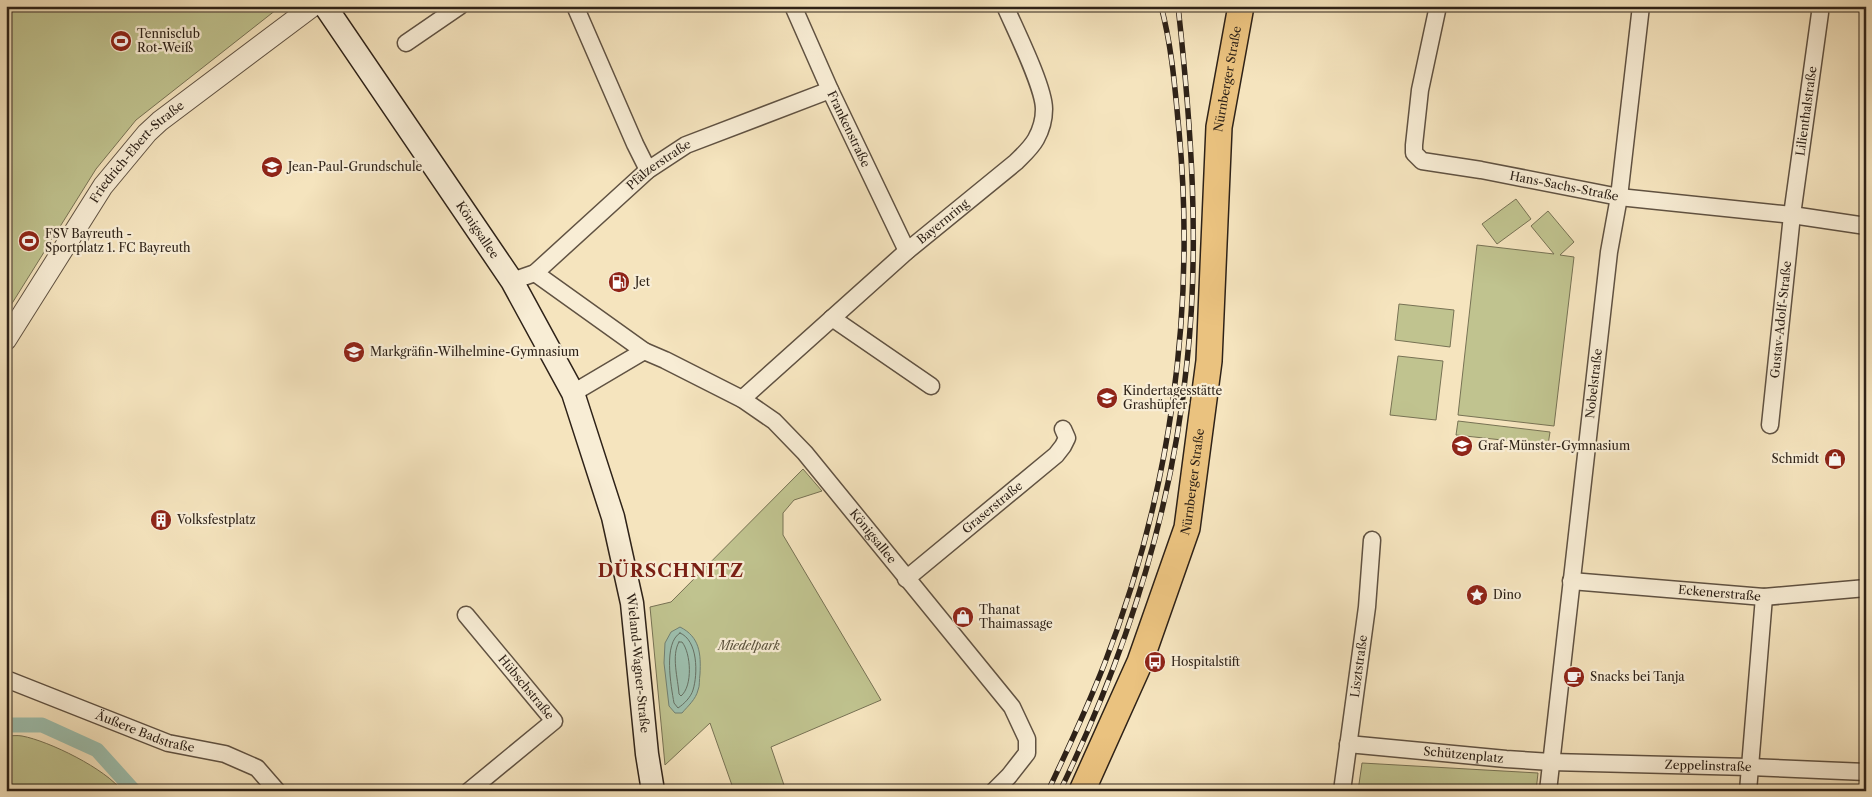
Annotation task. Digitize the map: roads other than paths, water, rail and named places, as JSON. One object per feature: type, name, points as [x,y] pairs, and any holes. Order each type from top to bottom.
[{"type":"main road","name":"Königsallee","points":[[325,6],[512,281],[574,393]]},
{"type":"main road","name":"Nürnberger Straße","points":[[1082,791],[1140,662],[1187,528],[1209,361],[1219,127],[1241,6]]},
{"type":"main road","name":"Wieland-Wagner-Straße","points":[[574,393],[613,517],[632,603],[647,754],[653,791]]},
{"type":"street","name":"Friedrich-Ebert-Straße","points":[[6,340],[103,186],[147,133],[160,121],[313,6]]},
{"type":"street","points":[[406,43],[460,6]]},
{"type":"street","points":[[575,6],[634,144],[648,170]]},
{"type":"street","name":"Frankenstraße","points":[[793,6],[830,90],[907,251]]},
{"type":"street","name":"Bayernring","points":[[742,399],[907,251],[1028,150],[1037,138],[1042,124],[1044,107],[1035,77],[1005,6]]},
{"type":"street","name":"Hans-Sachs-Straße","points":[[1438,6],[1420,90],[1414,145],[1414,153],[1422,161],[1480,170],[1619,198],[1792,215],[1866,226]]},
{"type":"street","name":"Nobelstraße","points":[[1551,762],[1609,252],[1619,198],[1642,6]]},
{"type":"street","name":"Lilienthalstraße","points":[[1792,215],[1820,13],[1819,6]]},
{"type":"street","name":"Pfälzerstraße","points":[[512,281],[535,273],[648,170],[686,145],[830,90]]},
{"type":"street","name":"Gustav-Adolf-Straße","points":[[1770,425],[1792,215]]},
{"type":"street","name":"Königsallee","points":[[535,273],[644,351],[666,360],[742,399],[774,422],[805,453],[1012,707],[1027,739],[1027,753],[994,791]]},
{"type":"street","points":[[832,318],[931,386]]},
{"type":"street","points":[[574,393],[644,351]]},
{"type":"street","name":"Graserstraße","points":[[906,578],[1056,455],[1067,438],[1063,429]]},
{"type":"street","name":"Lisztstraße","points":[[1342,791],[1367,607],[1372,540]]},
{"type":"street","name":"Eckenerstraße","points":[[1572,581],[1764,597],[1866,588]]},
{"type":"street","points":[[1748,791],[1764,597]]},
{"type":"street","name":"Hübschstraße","points":[[466,615],[554,721],[469,791]]},
{"type":"street","name":"Äußere Badstraße","points":[[6,679],[168,743],[224,754],[257,768],[277,791]]},
{"type":"street","name":"Schützenplatz","points":[[1348,744],[1551,762]]},
{"type":"street","points":[[1548,791],[1551,762]]},
{"type":"street","name":"Zeppelinstraße","points":[[1551,762],[1866,772]]},
{"type":"water","points":[[680,627],[692,636],[698,647],[700,674],[699,688],[694,699],[682,713],[675,713],[669,706],[664,663],[665,643],[671,632]]},
{"type":"waterway","points":[[6,725],[42,725],[97,750],[134,791]]},
{"type":"railway","points":[[1048,791],[1098,681],[1127,601],[1146,536],[1173,402],[1180,335],[1184,267],[1183,199],[1174,84],[1168,37],[1161,6]]},
{"type":"railway","points":[[1060,791],[1106,688],[1143,582],[1158,528],[1180,418],[1191,318],[1193,229],[1190,139],[1178,6]]},
{"type":"place","name":"Tennisclub Rot-Weiß","points":[[121,41]]},
{"type":"place","name":"Jean-Paul-Grundschule","points":[[272,167]]},
{"type":"place","name":"FSV Bayreuth - Sportplatz 1. FC Bayreuth","points":[[29,241]]},
{"type":"place","name":"Jet","points":[[619,282]]},
{"type":"place","name":"Markgräfin-Wilhelmine-Gymnasium","points":[[354,352]]},
{"type":"place","name":"Kindertagesstätte Grashüpfer","points":[[1107,398]]},
{"type":"place","name":"Graf-Münster-Gymnasium","points":[[1462,446]]},
{"type":"place","name":"Schmidt","points":[[1835,459]]},
{"type":"place","name":"Volksfestplatz","points":[[161,520]]},
{"type":"place","name":"Dino","points":[[1477,595]]},
{"type":"place","name":"Thanat Thaimassage","points":[[963,617]]},
{"type":"place","name":"Hospitalstift","points":[[1155,662]]},
{"type":"place","name":"Snacks bei Tanja","points":[[1574,677]]},
{"type":"district","name":"DÜRSCHNITZ","points":[[671,571]]},
{"type":"park label","name":"Miedelpark","points":[[749,646]]}]
